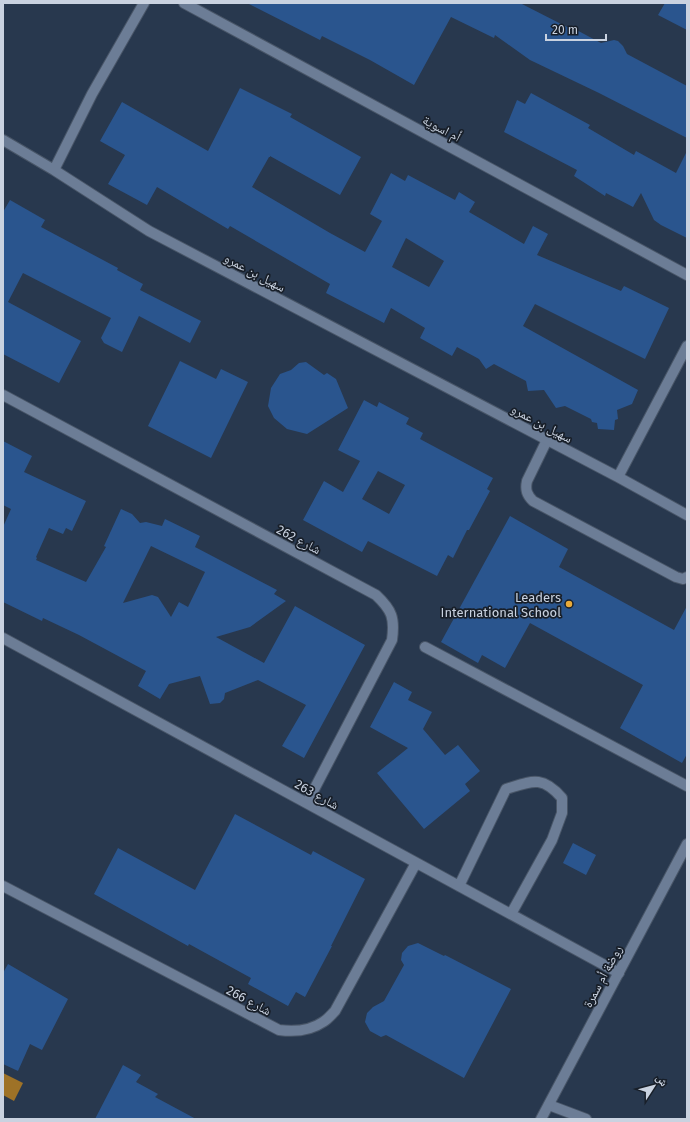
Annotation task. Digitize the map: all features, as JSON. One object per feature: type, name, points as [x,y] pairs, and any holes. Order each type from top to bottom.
[{"type":"street","points":[[54,170],[92,94],[144,3]]},
{"type":"street","name":"أم اسوية","points":[[184,3],[687,275]]},
{"type":"street","name":"سهيل بن عمرو","points":[[3,140],[54,170],[149,231],[618,477],[687,515]]},
{"type":"street","points":[[618,477],[687,346]]},
{"type":"street","name":"شارع 262","points":[[3,395],[376,595],[386,605],[392,617],[394,628],[392,640],[307,803]]},
{"type":"street","points":[[547,440],[527,481],[526,489],[528,496],[533,501],[676,577],[686,579]]},
{"type":"street","name":"شارع 263","points":[[3,638],[619,973]]},
{"type":"street","points":[[425,647],[687,786]]},
{"type":"street","points":[[459,886],[506,789],[528,782],[543,782],[556,790],[562,798],[562,813],[552,840],[511,914]]},
{"type":"street","name":"روضة أم سمرة","points":[[541,1119],[687,844]]},
{"type":"street","name":"شارع 266","points":[[3,886],[279,1030],[294,1032],[310,1029],[323,1022],[335,1011],[416,863]]},
{"type":"street","points":[[549,1105],[586,1119]]},
{"type":"shaded area","points":[[3,1073],[23,1083],[14,1101],[3,1095]]},
{"type":"building","points":[[247,3],[520,3],[601,43],[614,40],[618,41],[623,46],[627,54],[687,86],[687,138],[530,60],[495,35],[494,38],[451,17],[414,85],[370,60],[322,36],[320,40]]},
{"type":"building","points":[[665,3],[687,3],[687,30],[658,15]]},
{"type":"building","points":[[240,88],[292,114],[290,117],[361,157],[340,195],[270,156],[252,187],[365,252],[382,221],[370,214],[391,173],[405,181],[408,175],[455,200],[459,192],[475,202],[469,212],[524,244],[533,226],[548,234],[537,255],[621,291],[624,286],[669,308],[645,359],[535,304],[523,326],[638,390],[632,404],[617,410],[618,419],[615,420],[614,430],[598,429],[597,423],[592,422],[591,419],[565,406],[556,408],[544,390],[528,391],[526,381],[494,364],[486,369],[479,359],[457,347],[452,356],[420,338],[425,328],[391,308],[384,323],[326,293],[330,284],[230,226],[228,229],[157,187],[147,205],[108,184],[125,155],[100,141],[122,102],[208,151]],"holes":[[[406,238],[444,261],[429,287],[392,267]]]},
{"type":"building","points":[[531,93],[590,125],[588,128],[634,155],[636,151],[676,173],[687,151],[687,238],[654,220],[641,193],[633,207],[606,193],[605,196],[574,176],[577,170],[504,132],[517,100],[525,104]]},
{"type":"building","points":[[10,200],[45,220],[41,227],[118,268],[117,270],[143,284],[140,290],[201,321],[190,343],[139,316],[122,352],[104,343],[101,338],[111,318],[23,273],[8,302],[81,341],[59,383],[3,354],[3,212]]},
{"type":"building","points":[[180,361],[216,379],[221,369],[248,382],[211,458],[148,426]]},
{"type":"building","points":[[306,362],[324,375],[327,373],[336,379],[348,408],[307,434],[287,429],[274,418],[268,406],[271,388],[280,374],[291,370],[299,363]]},
{"type":"building","points":[[364,400],[377,407],[379,402],[409,418],[406,424],[423,433],[420,439],[493,478],[487,489],[490,491],[469,530],[467,530],[453,558],[448,555],[437,576],[368,541],[362,552],[303,520],[324,481],[343,492],[360,461],[338,450]],"holes":[[[378,471],[405,485],[389,514],[362,499]]]},
{"type":"building","points":[[3,441],[32,456],[24,472],[86,501],[72,531],[66,528],[63,534],[49,528],[36,560],[86,582],[106,547],[104,546],[121,509],[132,514],[140,523],[146,522],[162,526],[165,519],[200,536],[195,547],[277,590],[274,594],[286,601],[250,627],[216,637],[264,663],[295,606],[365,645],[304,758],[282,746],[306,705],[258,680],[225,693],[224,699],[220,703],[210,704],[200,676],[169,684],[160,699],[138,686],[146,671],[79,635],[43,618],[42,621],[3,602],[3,527],[11,509],[3,505]],"holes":[[[151,546],[205,572],[188,607],[179,602],[171,617],[158,597],[152,595],[123,603]]]},
{"type":"building","points":[[510,516],[568,549],[559,567],[674,630],[687,606],[687,754],[682,763],[620,728],[643,685],[530,623],[505,668],[482,655],[478,663],[441,642]]},
{"type":"building","points":[[394,682],[412,692],[408,700],[432,712],[423,729],[445,755],[458,745],[480,771],[465,784],[470,791],[424,829],[377,773],[408,748],[370,727]]},
{"type":"building","points":[[235,814],[311,855],[313,851],[365,879],[305,997],[296,992],[288,1006],[248,984],[251,978],[189,944],[188,946],[94,894],[118,848],[195,890]]},
{"type":"building","points":[[573,843],[596,855],[586,875],[563,863]]},
{"type":"building","points":[[418,943],[444,956],[445,955],[511,989],[464,1078],[386,1035],[381,1037],[370,1031],[365,1022],[367,1013],[373,1007],[384,1001],[404,965],[401,960],[402,953],[408,946]]},
{"type":"building","points":[[8,964],[68,999],[42,1050],[30,1044],[18,1071],[3,1064],[3,973]]},
{"type":"building","points":[[123,1065],[141,1075],[136,1082],[158,1094],[155,1097],[196,1119],[95,1119]]},
{"type":"place","name":"Leaders International School","points":[[569,604]]}]
